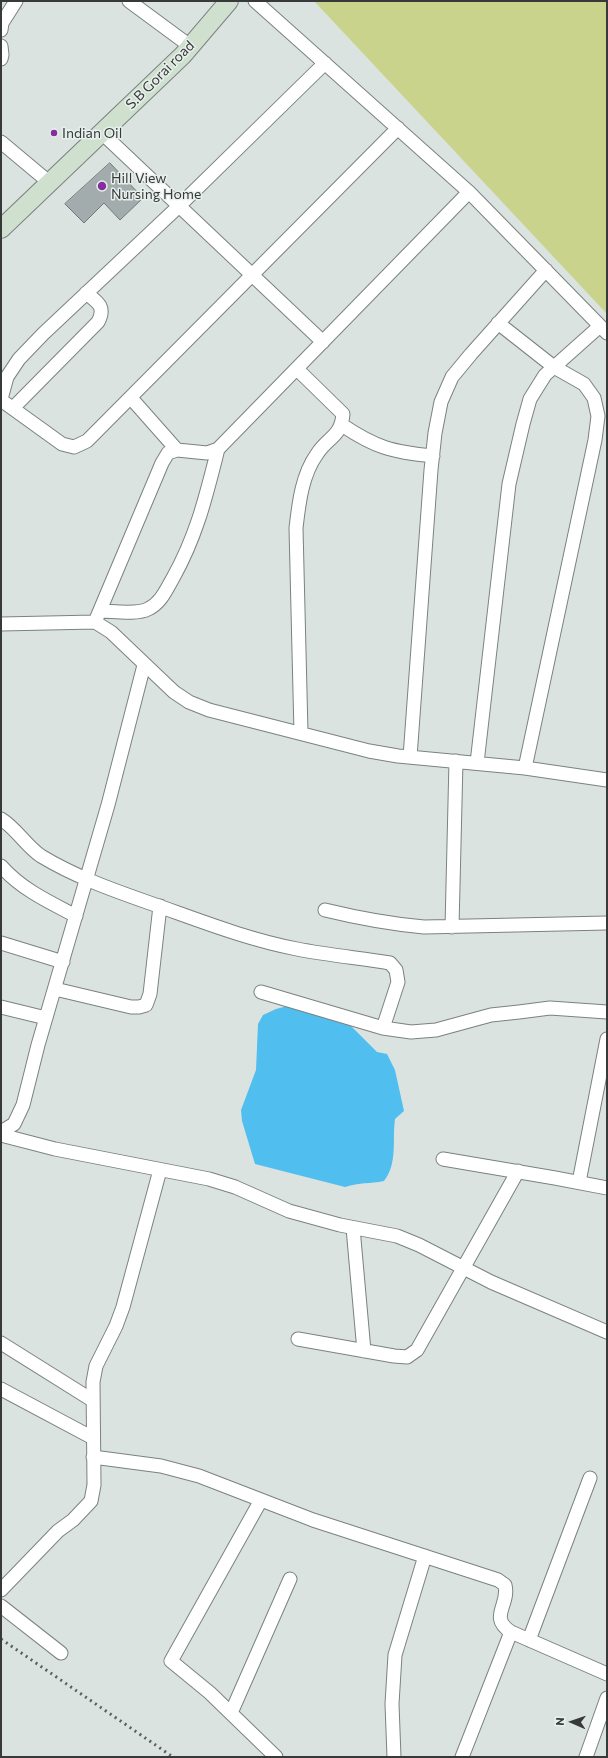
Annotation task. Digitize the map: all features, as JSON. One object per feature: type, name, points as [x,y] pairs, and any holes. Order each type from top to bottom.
[{"type":"street","points":[[1,30],[2,23],[16,1]]},
{"type":"street","name":"S.B Gorai road","points":[[1,229],[102,133],[190,46],[230,1]]},
{"type":"street","points":[[255,1],[469,192],[604,329],[545,375],[530,399],[509,484],[477,763]]},
{"type":"street","points":[[137,3],[190,46]]},
{"type":"street","points":[[1,46],[1,59]]},
{"type":"street","points":[[325,63],[179,206],[86,293],[19,359],[7,377],[1,399],[62,444],[74,447],[87,441],[253,276],[398,128]]},
{"type":"street","points":[[102,133],[323,342]]},
{"type":"street","points":[[1,142],[50,183]]},
{"type":"street","points":[[97,617],[162,463],[168,454],[177,450],[207,453],[218,449],[469,192]]},
{"type":"street","points":[[410,757],[435,433],[441,402],[452,377],[546,270]]},
{"type":"street","points":[[13,408],[98,322],[102,316],[102,309],[98,303],[86,293]]},
{"type":"street","points":[[498,323],[554,367],[584,384],[594,398],[598,416],[593,448],[525,768]]},
{"type":"street","points":[[297,369],[343,414],[342,425],[336,434],[317,453],[308,470],[299,499],[296,528],[301,733]]},
{"type":"street","points":[[131,398],[177,450]]},
{"type":"street","points":[[342,425],[361,438],[392,451],[433,456]]},
{"type":"street","points":[[1,624],[97,617],[147,610],[158,603],[177,570],[196,531],[218,449]]},
{"type":"street","points":[[97,617],[144,665],[174,692],[189,702],[209,710],[369,751],[410,757],[525,768],[607,780]]},
{"type":"street","points":[[1,1134],[14,1124],[23,1105],[46,1018],[87,880],[144,665]]},
{"type":"street","points":[[452,927],[456,761]]},
{"type":"street","points":[[1,819],[6,822],[28,846],[41,856],[87,880],[229,930],[296,949],[390,963],[396,970],[398,982],[383,1028]]},
{"type":"street","points":[[1,866],[10,876],[24,887],[76,916]]},
{"type":"street","points":[[55,990],[131,1007],[139,1007],[146,1004],[150,994],[160,906]]},
{"type":"street","points":[[325,910],[396,925],[452,927],[607,923]]},
{"type":"street","points":[[1,943],[63,962]]},
{"type":"street","points":[[261,992],[383,1028],[411,1032],[436,1030],[492,1015],[550,1008],[607,1012]]},
{"type":"street","points":[[1,1007],[46,1018]]},
{"type":"street","points":[[579,1182],[607,1039]]},
{"type":"street","points":[[1,1134],[55,1149],[209,1179],[235,1187],[289,1211],[353,1228],[396,1236],[419,1245],[491,1282],[607,1332]]},
{"type":"street","points":[[443,1158],[607,1188]]},
{"type":"street","points":[[1,1590],[58,1531],[77,1516],[91,1501],[94,1485],[92,1400],[96,1366],[124,1307],[160,1170]]},
{"type":"street","points":[[298,1339],[394,1356],[407,1357],[417,1350],[518,1171]]},
{"type":"street","points":[[353,1228],[364,1351]]},
{"type":"street","points":[[1,1343],[92,1400]]},
{"type":"street","points":[[1,1389],[93,1438]]},
{"type":"street","points":[[94,1457],[178,1470],[199,1476],[313,1520],[498,1580],[505,1585],[507,1592],[500,1615],[501,1622],[504,1627],[511,1632],[607,1674]]},
{"type":"street","points":[[529,1640],[590,1478]]},
{"type":"street","points":[[261,1500],[171,1661],[210,1693],[276,1757]]},
{"type":"street","points":[[394,1757],[392,1704],[396,1655],[402,1627],[425,1556]]},
{"type":"street","points":[[231,1714],[290,1579]]},
{"type":"street","points":[[1,1606],[61,1653]]},
{"type":"street","points":[[462,1757],[511,1632]]},
{"type":"street","points":[[586,1757],[603,1724],[607,1698]]},
{"type":"green space","points":[[314,1],[607,1],[607,314]]},
{"type":"water","points":[[291,1005],[333,1017],[351,1026],[377,1052],[387,1054],[395,1070],[404,1111],[395,1119],[393,1159],[384,1181],[355,1184],[345,1187],[255,1164],[242,1121],[241,1110],[256,1070],[258,1024],[263,1015],[276,1009]]},
{"type":"building","points":[[110,163],[143,198],[120,220],[104,203],[84,223],[65,204]]},
{"type":"railway","points":[[1,1639],[173,1757]]},
{"type":"place","name":"Indian Oil","points":[[54,133]]},
{"type":"place","name":"Hill View Nursing Home","points":[[102,186]]}]
